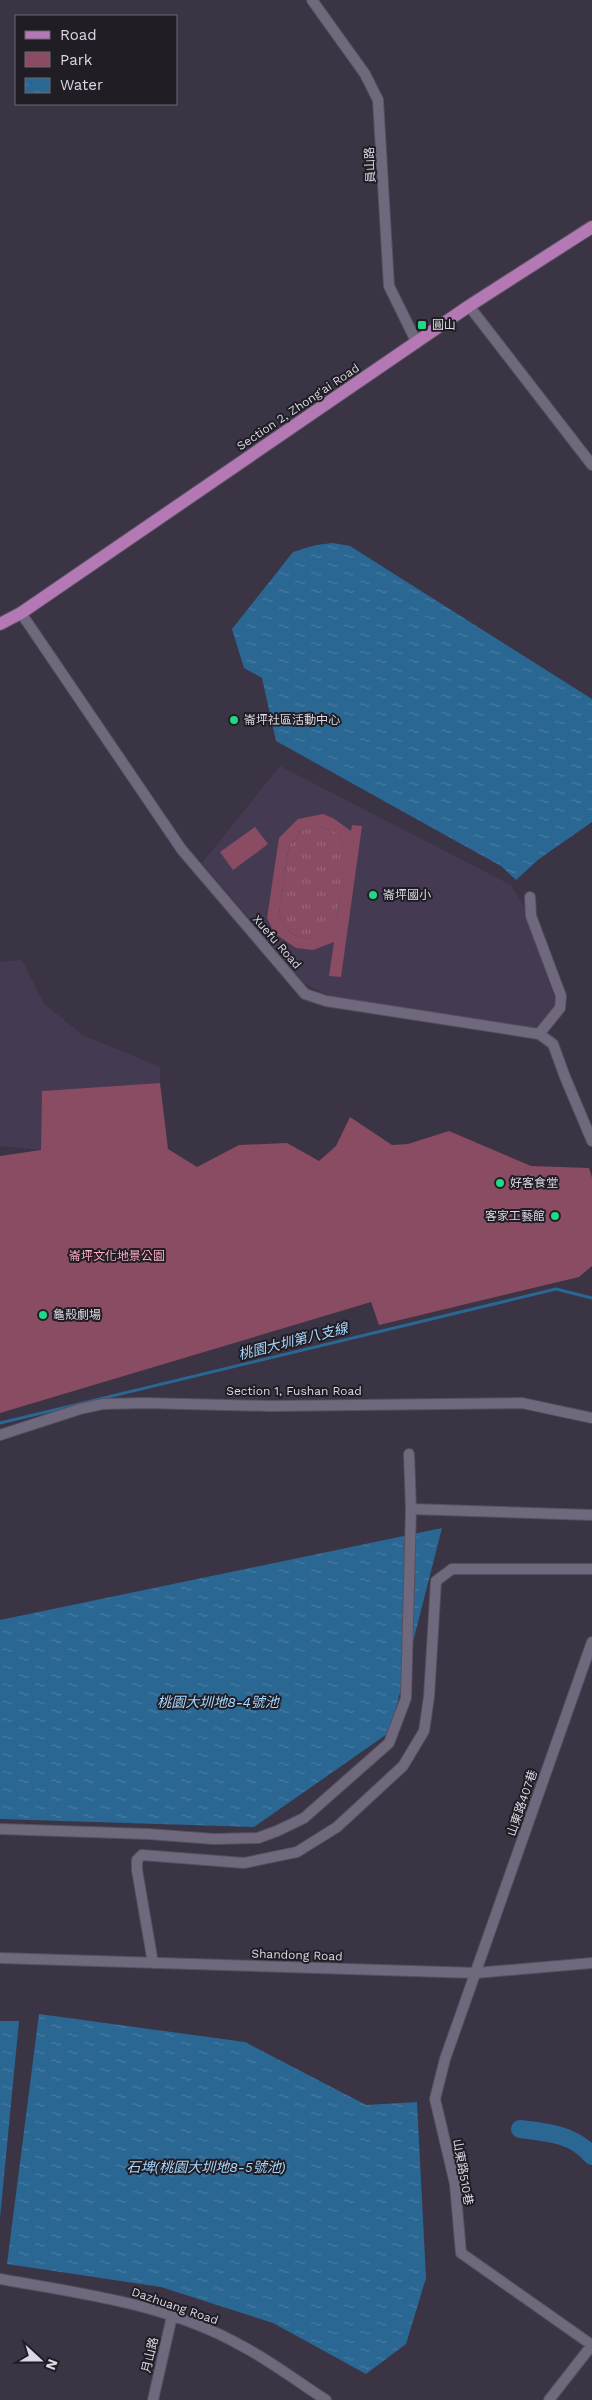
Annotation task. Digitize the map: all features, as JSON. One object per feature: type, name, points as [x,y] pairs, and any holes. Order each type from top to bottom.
[{"type":"main road","name":"Section 2, Zhong'ai Road","points":[[0,624],[21,614],[469,306],[592,227]]},
{"type":"street","name":"員山路","points":[[312,0],[365,74],[378,100],[389,286],[417,342]]},
{"type":"street","points":[[469,306],[592,465]]},
{"type":"street","name":"Xuefu Road","points":[[21,614],[182,850],[305,994],[326,1001],[539,1034]]},
{"type":"street","points":[[530,897],[531,916],[561,996],[560,1008],[539,1034],[553,1044],[592,1141]]},
{"type":"street","name":"Section 1, Fushan Road","points":[[0,1435],[80,1409],[103,1404],[136,1403],[183,1402],[270,1406],[522,1403],[592,1418]]},
{"type":"street","points":[[0,1829],[240,1839],[258,1838],[304,1818],[388,1743],[406,1698],[412,1509],[409,1454]]},
{"type":"street","points":[[412,1509],[592,1515]]},
{"type":"street","points":[[153,1963],[137,1870],[137,1860],[142,1855],[244,1863],[297,1852],[337,1827],[403,1766],[424,1731],[429,1697],[436,1581],[452,1569],[592,1569]]},
{"type":"street","name":"山東路407巷","points":[[476,1972],[592,1642]]},
{"type":"street","name":"Shandong Road","points":[[0,1958],[476,1972],[592,1963]]},
{"type":"street","name":"山東路510巷","points":[[476,1972],[445,2059],[435,2099],[455,2184],[461,2253],[592,2345]]},
{"type":"street","name":"Dazhuang Road","points":[[0,2279],[117,2299],[172,2316],[242,2346],[326,2400]]},
{"type":"street","name":"月山路","points":[[153,2400],[172,2316]]},
{"type":"street","points":[[549,2400],[592,2345]]},
{"type":"shaded area","name":"崙坪國小","points":[[280,766],[511,885],[523,904],[555,1000],[550,1017],[532,1029],[330,996],[304,983],[202,863]]},
{"type":"shaded area","points":[[22,960],[44,1004],[83,1035],[160,1067],[160,1083],[43,1091],[41,1150],[0,1146],[0,962]]},
{"type":"green space","points":[[323,814],[333,818],[351,831],[352,825],[362,826],[341,977],[329,976],[334,942],[313,950],[296,948],[274,933],[267,918],[279,838],[298,819]],"holes":[[[310,826],[320,826],[336,832],[342,840],[347,854],[337,918],[323,934],[309,939],[294,935],[287,929],[279,914],[289,845],[303,830]]]},
{"type":"green space","points":[[310,826],[320,826],[336,832],[348,854],[337,918],[323,935],[309,939],[294,935],[287,929],[279,914],[289,845],[303,830]]},
{"type":"green space","points":[[255,827],[268,844],[233,870],[220,852]]},
{"type":"green space","name":"崙坪文化地景公園","points":[[160,1083],[168,1149],[197,1167],[239,1145],[287,1143],[319,1161],[336,1146],[350,1117],[392,1145],[408,1144],[449,1131],[531,1166],[589,1168],[592,1178],[592,1266],[579,1277],[379,1325],[371,1302],[0,1413],[0,1156],[41,1150],[42,1091]]},
{"type":"water","points":[[333,543],[350,546],[592,699],[592,822],[539,859],[516,880],[501,866],[276,741],[262,678],[244,668],[232,629],[293,552],[316,545]]},
{"type":"water","name":"桃園大圳地8-4號池","points":[[442,1528],[390,1732],[254,1827],[0,1819],[0,1620]]},
{"type":"water","name":"石埤(桃園大圳地8-5號池)","points":[[39,2014],[245,2042],[366,2105],[417,2102],[426,2278],[406,2344],[366,2374],[273,2323],[161,2287],[7,2264]]},
{"type":"water","points":[[0,2021],[19,2021],[0,2218]]},
{"type":"waterway","name":"桃園大圳第八支線","points":[[0,1423],[556,1289],[592,1298]]},
{"type":"waterway","points":[[520,2129],[559,2135],[577,2143],[592,2156]]},
{"type":"place","name":"圓山","points":[[422,325]]},
{"type":"place","name":"崙坪社區活動中心","points":[[234,720]]},
{"type":"place","name":"崙坪國小","points":[[373,895]]},
{"type":"place","name":"好客食堂","points":[[500,1183]]},
{"type":"place","name":"客家工藝館","points":[[555,1216]]},
{"type":"place","name":"龜殼劇場","points":[[43,1315]]}]
